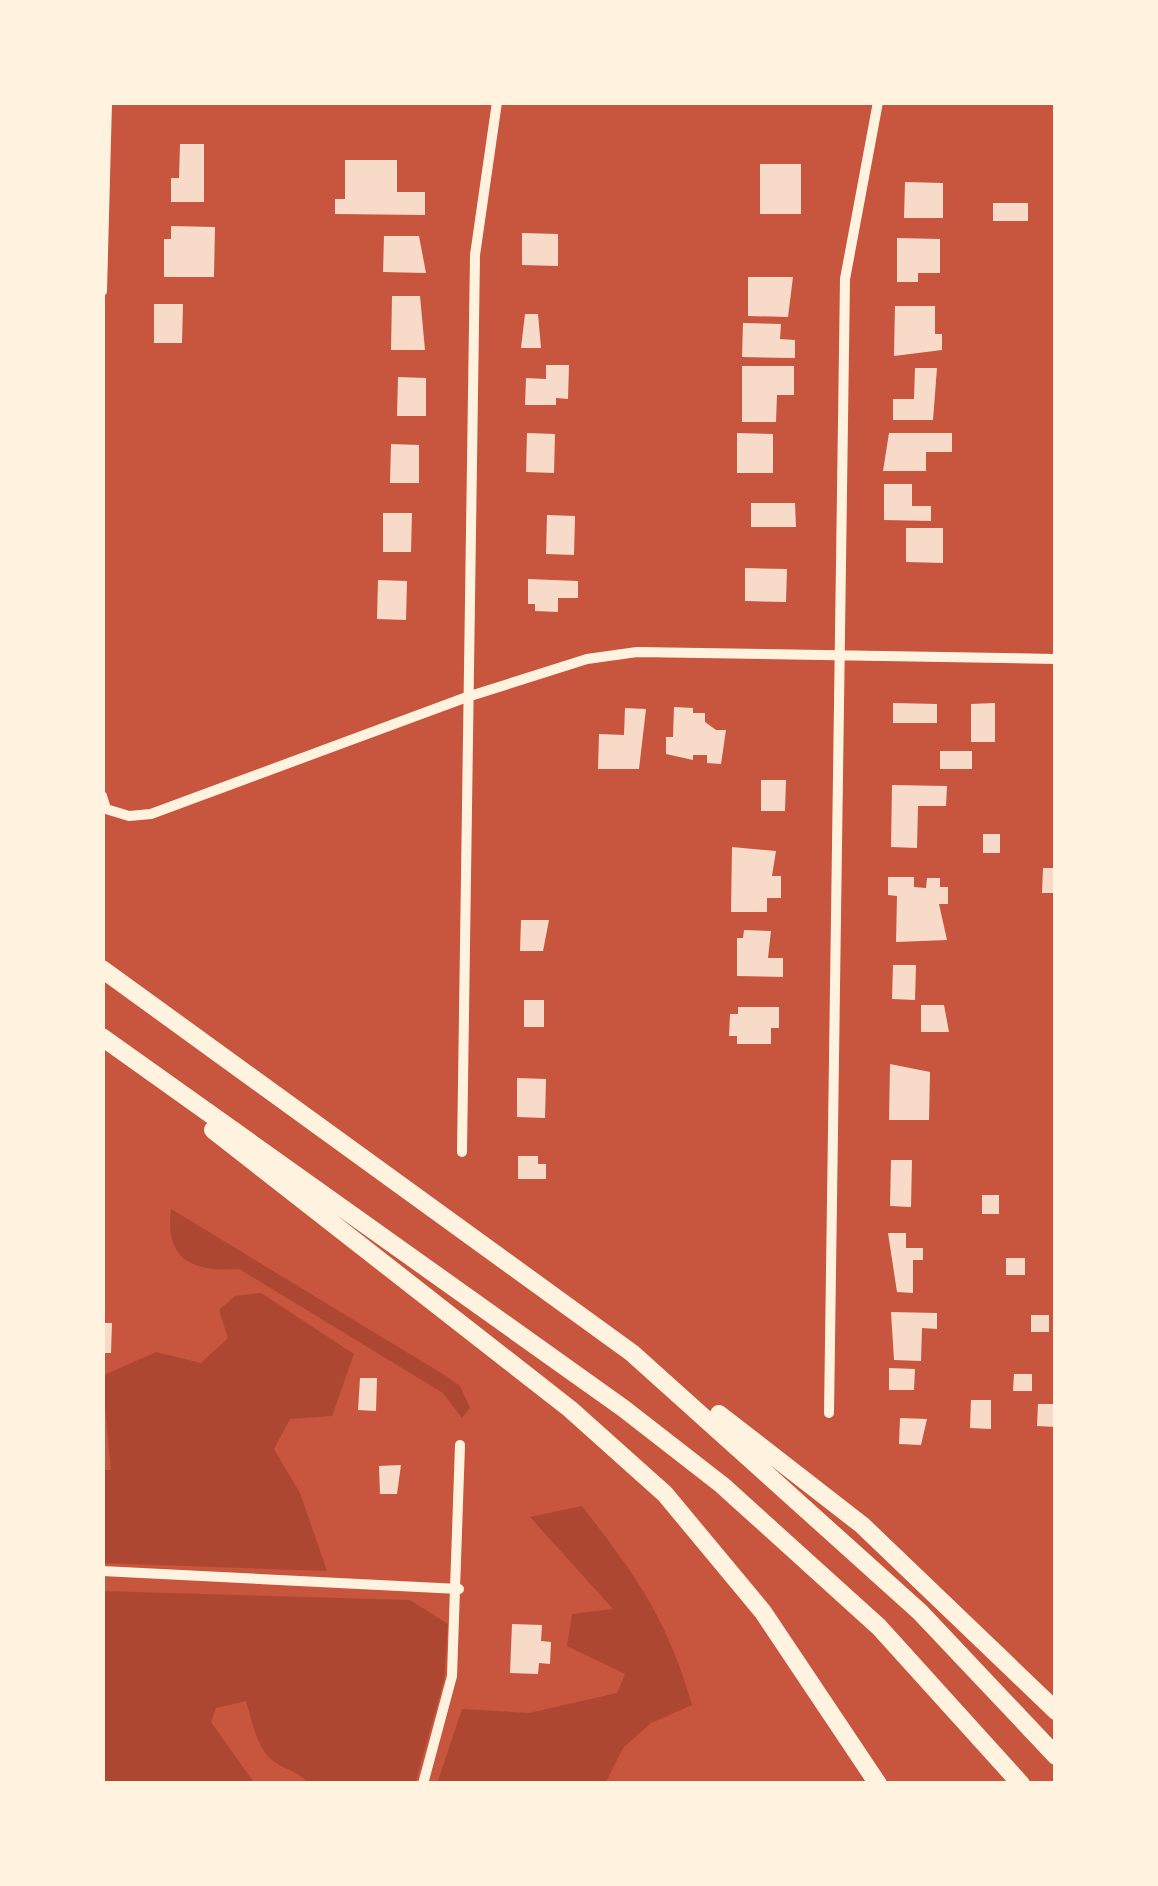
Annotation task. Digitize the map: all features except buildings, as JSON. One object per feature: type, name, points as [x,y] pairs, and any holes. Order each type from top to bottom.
[{"type":"highway","points":[[102,969],[808,1480],[945,1600],[1056,1711]]},
{"type":"highway","points":[[102,1039],[330,1225],[570,1409],[665,1493],[763,1612],[878,1784]]},
{"type":"highway","points":[[102,1039],[623,1408],[722,1486],[879,1628],[1022,1784]]},
{"type":"highway","points":[[632,1353],[920,1612],[1056,1756]]},
{"type":"street","points":[[102,291],[107,102]]},
{"type":"street","points":[[462,1152],[475,255],[497,102]]},
{"type":"street","points":[[829,1412],[845,279],[878,102]]},
{"type":"street","points":[[102,796],[106,809],[129,816],[151,814],[467,697],[587,659],[637,652],[1056,659]]},
{"type":"street","points":[[423,1784],[452,1676],[459,1589],[460,1445]]},
{"type":"street","points":[[102,1571],[459,1589]]},
{"type":"shaded area","points":[[171,1209],[446,1376],[460,1386],[470,1408],[462,1418],[443,1393],[239,1269],[209,1268],[186,1260],[172,1241]]},
{"type":"shaded area","points":[[261,1293],[354,1354],[332,1416],[290,1419],[274,1449],[300,1493],[327,1571],[102,1563],[102,1470],[111,1470],[102,1376],[156,1352],[201,1363],[228,1338],[219,1310],[235,1296]]},
{"type":"shaded area","points":[[582,1506],[648,1599],[672,1647],[692,1705],[651,1723],[623,1748],[605,1784],[437,1784],[462,1709],[529,1713],[617,1693],[625,1674],[567,1646],[572,1614],[613,1609],[530,1517]]},
{"type":"shaded area","points":[[102,1591],[410,1600],[448,1624],[444,1680],[415,1784],[309,1784],[264,1751],[246,1701],[216,1708],[211,1722],[255,1784],[102,1784]]}]
